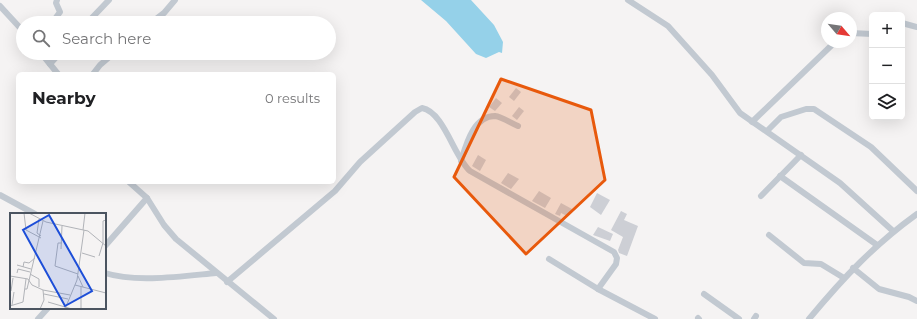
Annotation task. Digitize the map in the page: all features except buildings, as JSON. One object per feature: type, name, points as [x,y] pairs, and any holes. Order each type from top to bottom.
[{"type":"street","points":[[57,0],[56,4],[60,12],[57,16]]},
{"type":"street","points":[[94,16],[109,0]]},
{"type":"street","points":[[159,16],[175,0]]},
{"type":"street","points":[[628,0],[668,26],[712,75],[740,113],[848,189],[893,231]]},
{"type":"street","points":[[0,6],[16,23]]},
{"type":"street","points":[[905,24],[917,27]]},
{"type":"street","points":[[857,33],[869,34]]},
{"type":"street","points":[[752,122],[829,48]]},
{"type":"street","points":[[47,60],[56,72]]},
{"type":"street","points":[[50,64],[54,60]]},
{"type":"street","points":[[96,72],[106,60]]},
{"type":"street","points":[[227,282],[335,191],[360,162],[418,109],[429,111],[437,120],[444,129],[461,160],[466,167],[476,175],[614,252],[617,258],[616,264],[598,289]]},
{"type":"street","points":[[767,131],[781,116],[806,109],[814,110],[871,148],[917,191]]},
{"type":"street","points":[[461,160],[472,131],[484,120],[494,116],[518,126]]},
{"type":"street","points":[[761,196],[801,155]]},
{"type":"street","points":[[780,176],[877,245]]},
{"type":"street","points":[[131,184],[147,198],[170,233],[216,273],[274,319]]},
{"type":"street","points":[[0,195],[33,213]]},
{"type":"street","points":[[106,245],[147,198]]},
{"type":"street","points":[[809,319],[844,278],[877,245],[893,231],[917,214]]},
{"type":"street","points":[[769,235],[804,263],[821,264],[844,278]]},
{"type":"street","points":[[549,259],[598,289],[654,319]]},
{"type":"street","points":[[854,268],[879,289],[909,297],[917,302]]},
{"type":"street","points":[[106,273],[130,278],[216,273]]},
{"type":"street","points":[[704,294],[739,319]]},
{"type":"street","points":[[38,319],[47,309]]},
{"type":"highlighted area","points":[[501,79],[591,110],[605,180],[526,254],[454,177]]},
{"type":"water","points":[[421,0],[471,0],[494,25],[503,42],[502,53],[499,52],[486,58],[476,54],[446,21]]}]
